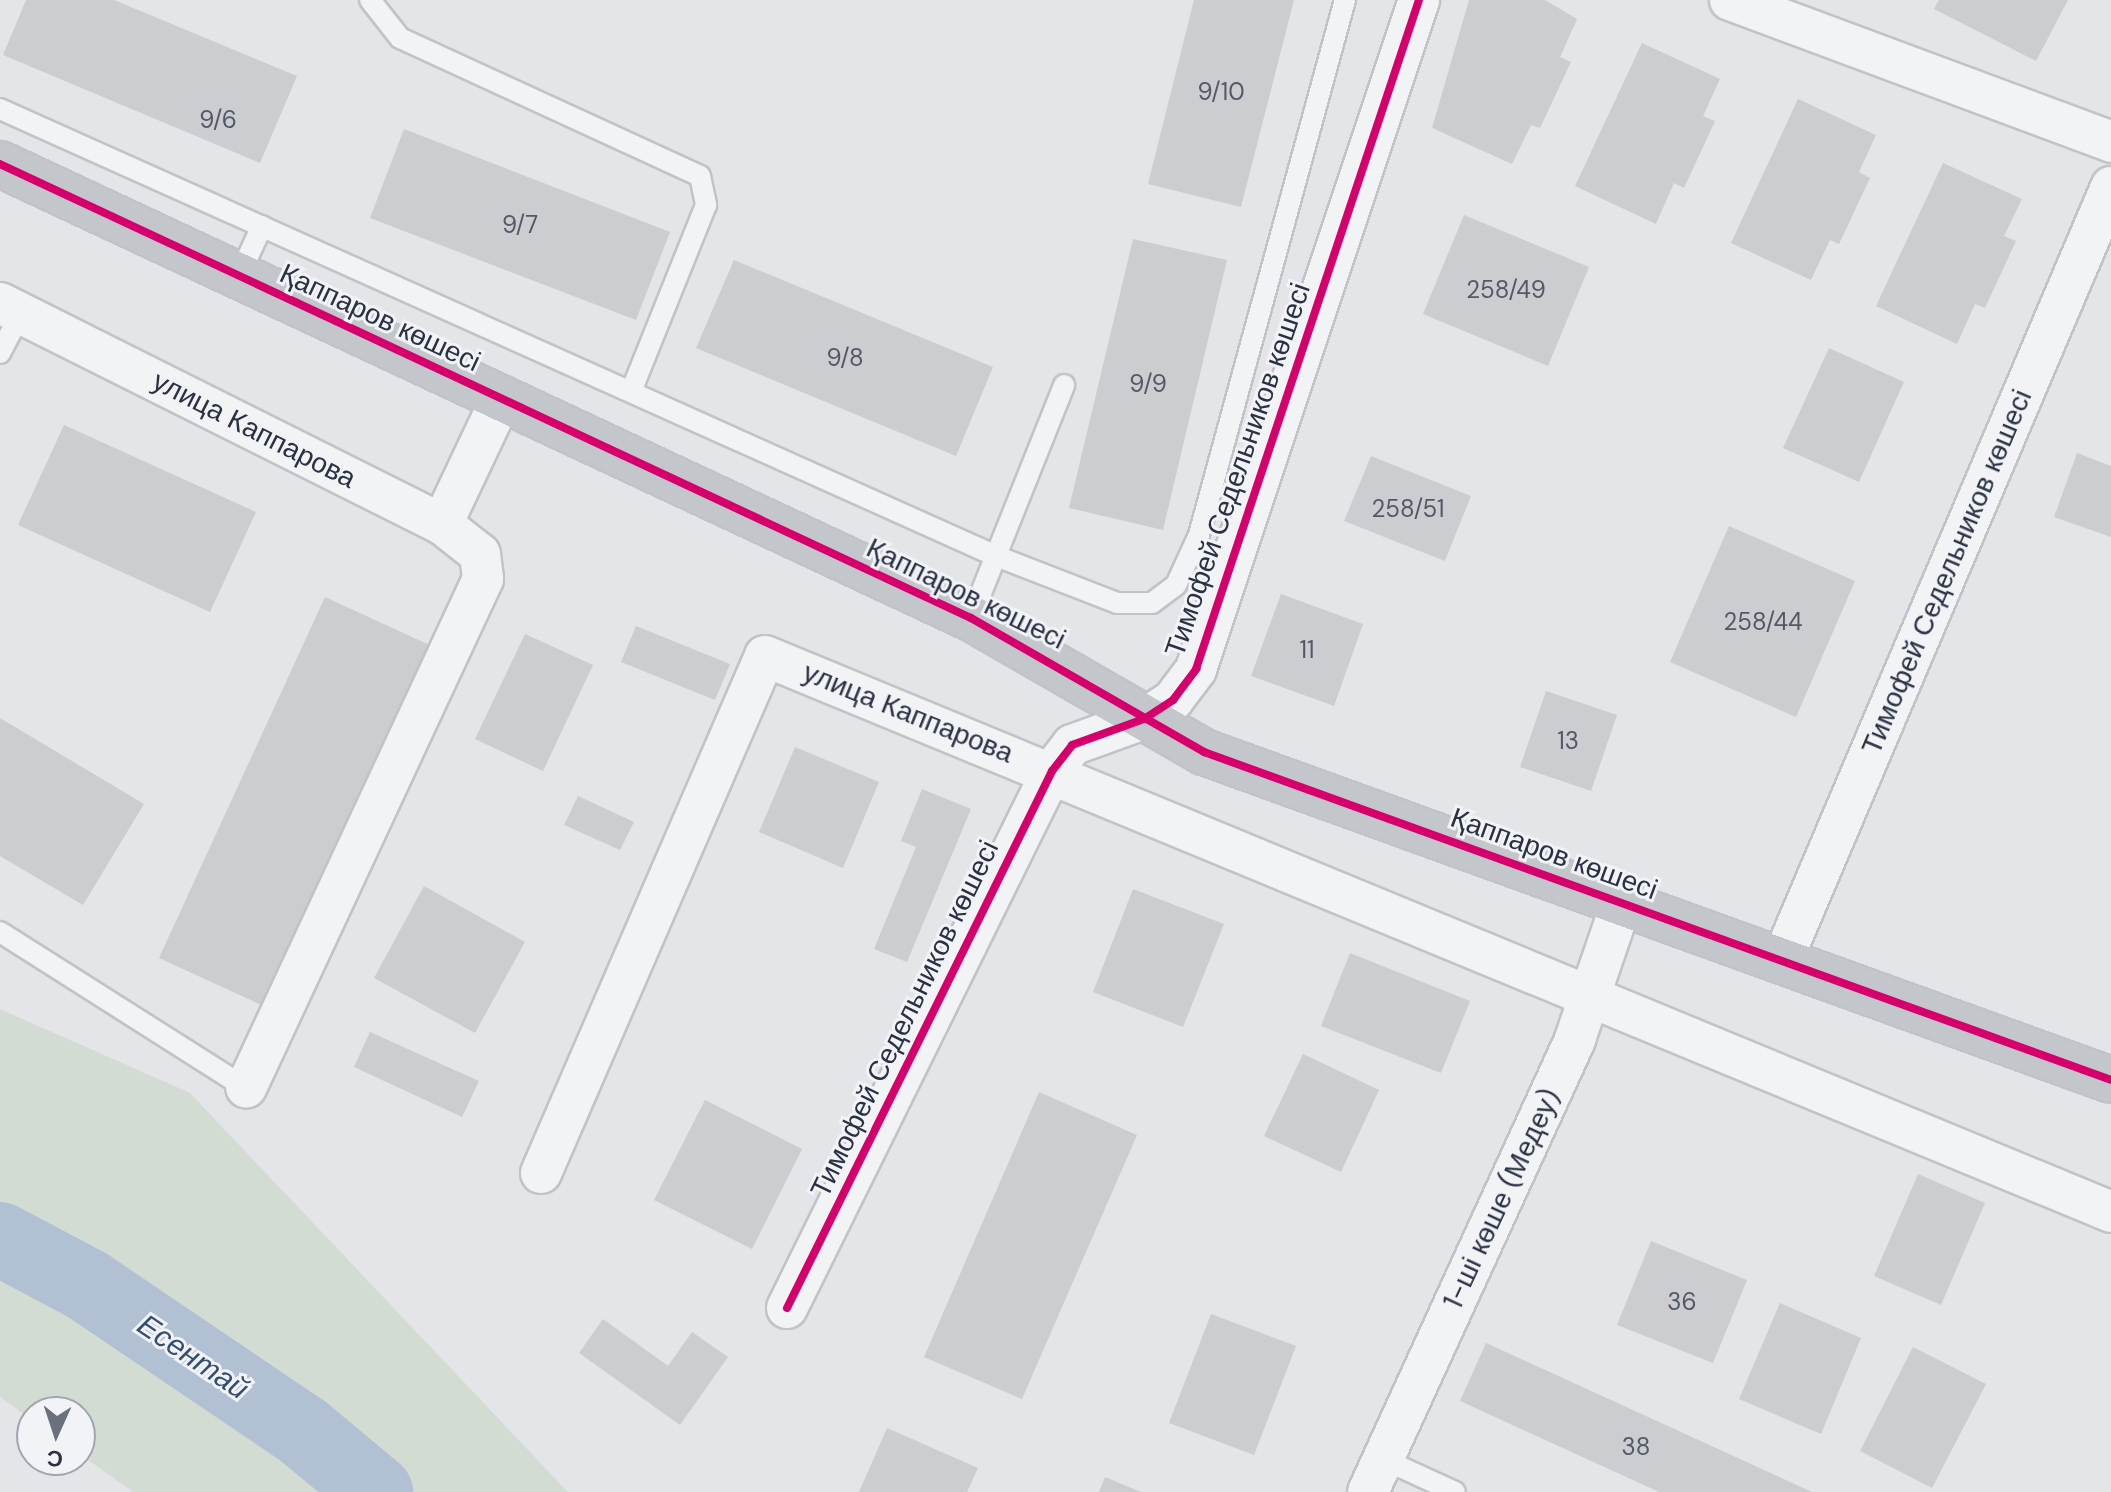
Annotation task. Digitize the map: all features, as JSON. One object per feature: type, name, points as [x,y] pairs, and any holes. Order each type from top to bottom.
[{"type":"street","name":"Тимофей Седельников көшесі","points":[[787,1308],[1052,771],[1072,745],[1144,719],[1173,700],[1196,669],[1419,0]]},
{"type":"street","points":[[1730,0],[2111,142]]},
{"type":"street","name":"Қаппаров көшесі","points":[[0,164],[971,618],[1060,663],[1144,719],[1204,752],[1783,958],[2111,1080]]},
{"type":"street","name":"Тимофей Седельников көшесі","points":[[1783,958],[2111,187]]},
{"type":"street","name":"улица Каппарова","points":[[10,308],[442,524],[480,554],[483,579],[246,1088]]},
{"type":"street","points":[[442,524],[501,399]]},
{"type":"street","name":"улица Каппарова","points":[[541,1173],[765,656],[1052,771]]},
{"type":"street","points":[[1052,771],[2111,1212]]},
{"type":"street","name":"1-ші көше (Медеу)","points":[[1376,1476],[1575,1039],[1588,992],[1622,902]]},
{"type":"lane","points":[[370,0],[400,38],[700,176],[706,205],[631,392]]},
{"type":"lane","points":[[0,109],[996,556],[1117,603],[1152,603],[1176,585],[1199,535],[1345,0]]},
{"type":"lane","points":[[239,276],[262,226]]},
{"type":"lane","points":[[0,353],[10,308]]},
{"type":"lane","points":[[971,618],[1064,385]]},
{"type":"lane","points":[[0,932],[246,1088]]},
{"type":"lane","points":[[1376,1476],[1455,1492]]},
{"type":"shaded area","points":[[0,1009],[190,1093],[568,1492],[133,1492],[96,1465],[96,1396],[16,1396],[16,1408],[0,1397]]},
{"type":"building","points":[[26,0],[114,0],[297,76],[260,163],[3,55]]},
{"type":"building","points":[[1194,0],[1294,0],[1241,207],[1148,184]]},
{"type":"building","points":[[1469,0],[1545,0],[1577,19],[1560,57],[1571,62],[1540,128],[1531,125],[1512,164],[1432,128]]},
{"type":"building","points":[[1939,0],[2068,0],[2036,61],[1934,9]]},
{"type":"building","points":[[1642,43],[1720,79],[1703,116],[1715,121],[1684,188],[1674,183],[1656,224],[1575,186]]},
{"type":"building","points":[[1798,99],[1876,135],[1859,172],[1870,178],[1839,244],[1830,240],[1811,280],[1731,243]]},
{"type":"building","points":[[404,129],[670,232],[636,320],[370,218]]},
{"type":"building","points":[[1943,163],[2022,199],[2004,236],[2016,241],[1985,308],[1975,304],[1957,344],[1876,306]]},
{"type":"building","points":[[1464,215],[1589,267],[1548,366],[1423,314]]},
{"type":"building","points":[[1133,239],[1227,260],[1163,530],[1069,508]]},
{"type":"building","points":[[734,260],[993,367],[956,456],[696,348]]},
{"type":"building","points":[[1829,348],[1904,382],[1859,482],[1783,448]]},
{"type":"building","points":[[64,425],[256,512],[210,612],[18,525]]},
{"type":"building","points":[[2077,453],[2111,466],[2111,537],[2054,517]]},
{"type":"building","points":[[1371,456],[1471,496],[1445,561],[1344,521]]},
{"type":"building","points":[[1729,526],[1855,581],[1796,717],[1670,662]]},
{"type":"building","points":[[1281,594],[1363,624],[1334,706],[1251,676]]},
{"type":"building","points":[[325,597],[436,648],[270,1009],[159,958]]},
{"type":"building","points":[[636,626],[730,664],[715,700],[621,662]]},
{"type":"building","points":[[525,634],[593,665],[543,771],[475,739]]},
{"type":"building","points":[[1546,691],[1617,715],[1591,791],[1520,767]]},
{"type":"building","points":[[0,718],[144,804],[83,905],[0,856]]},
{"type":"building","points":[[795,747],[879,782],[843,868],[759,832]]},
{"type":"building","points":[[922,789],[971,809],[907,962],[874,949],[916,847],[901,841]]},
{"type":"building","points":[[578,796],[634,822],[620,850],[564,825]]},
{"type":"building","points":[[424,886],[525,942],[475,1033],[374,978]]},
{"type":"building","points":[[1133,889],[1224,924],[1183,1027],[1093,992]]},
{"type":"building","points":[[1350,953],[1470,1001],[1441,1073],[1321,1026]]},
{"type":"building","points":[[370,1032],[479,1081],[462,1117],[354,1067]]},
{"type":"building","points":[[1303,1054],[1379,1090],[1341,1172],[1264,1136]]},
{"type":"building","points":[[1039,1092],[1137,1135],[1022,1399],[924,1357]]},
{"type":"building","points":[[705,1100],[802,1149],[752,1249],[654,1200]]},
{"type":"building","points":[[1918,1174],[1985,1203],[1941,1305],[1874,1276]]},
{"type":"building","points":[[1651,1241],[1747,1280],[1713,1363],[1617,1325]]},
{"type":"building","points":[[1780,1303],[1861,1338],[1821,1434],[1739,1399]]},
{"type":"building","points":[[1211,1314],[1296,1346],[1254,1455],[1169,1423]]},
{"type":"building","points":[[603,1319],[668,1366],[692,1332],[728,1357],[680,1425],[579,1353]]},
{"type":"building","points":[[1486,1343],[1812,1492],[1659,1492],[1460,1401]]},
{"type":"building","points":[[1913,1347],[1986,1384],[1932,1488],[1860,1451]]},
{"type":"building","points":[[887,1428],[978,1468],[967,1492],[859,1492]]},
{"type":"building","points":[[1105,1477],[1141,1492],[1099,1492]]},
{"type":"waterway","name":"Есентай","points":[[0,1239],[87,1285],[304,1432],[376,1492]]},
{"type":"cycle path","points":[[787,1308],[1052,771],[1072,745],[1144,719],[1173,700],[1196,669],[1419,0]]},
{"type":"cycle path","points":[[0,164],[971,618],[1204,752],[2111,1080]]}]
